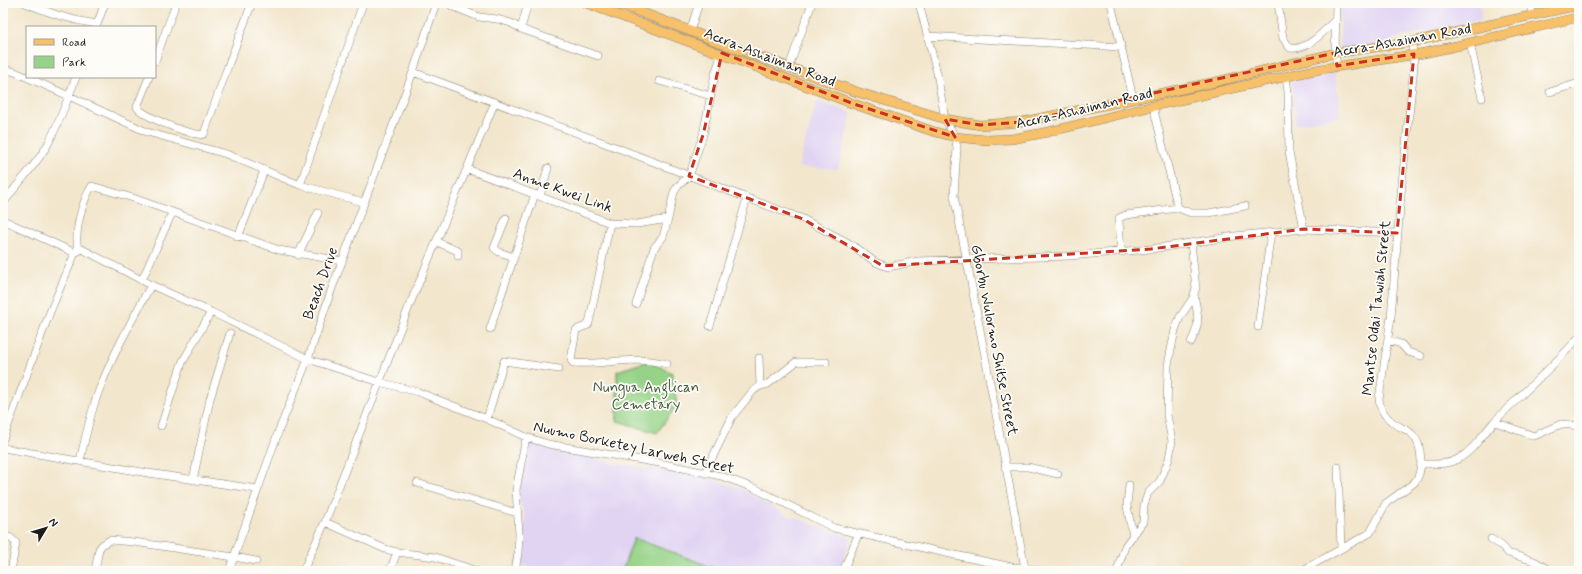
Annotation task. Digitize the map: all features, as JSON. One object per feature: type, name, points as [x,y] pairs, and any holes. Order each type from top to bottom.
[{"type":"main road","name":"Accra-Ashaiman Road","points":[[586,3],[854,104],[932,131],[955,137],[986,140],[1012,139],[1048,132],[1153,106],[1286,76],[1470,43],[1579,17]]},
{"type":"main road","name":"Accra-Ashaiman Road","points":[[617,3],[857,92],[945,119],[980,125],[1022,122],[1211,83],[1335,53],[1412,42],[1579,5]]},
{"type":"street","points":[[25,3],[55,15],[96,26],[105,3]]},
{"type":"street","points":[[156,58],[176,3]]},
{"type":"street","points":[[149,78],[137,107],[139,111],[153,119],[189,132],[201,135],[204,134],[252,3]]},
{"type":"street","points":[[300,185],[363,3]]},
{"type":"street","name":"Beach Drive","points":[[229,571],[257,489],[308,359],[363,202],[413,72],[436,3]]},
{"type":"street","points":[[521,29],[528,3]]},
{"type":"street","points":[[690,31],[699,3]]},
{"type":"street","points":[[789,67],[812,3]]},
{"type":"street","points":[[911,3],[919,3]]},
{"type":"street","name":"Gborbu Wulormo Shitse Street","points":[[919,3],[937,73],[945,119],[955,137],[957,148],[954,196],[968,261],[1005,467],[1025,568]]},
{"type":"street","points":[[1111,3],[1133,98]]},
{"type":"street","points":[[1278,3],[1283,38],[1290,48],[1295,49],[1304,46],[1318,36],[1336,19]]},
{"type":"street","points":[[1336,3],[1335,53],[1337,66]]},
{"type":"street","points":[[1531,3],[1532,15]]},
{"type":"street","points":[[452,6],[479,16],[511,23],[521,29],[598,56]]},
{"type":"street","points":[[927,36],[1121,47]]},
{"type":"street","name":"Mantse Odai Tawiah Street","points":[[1412,42],[1414,66],[1388,340],[1380,392],[1380,406],[1389,419],[1396,425],[1411,433],[1416,438],[1422,464]]},
{"type":"street","points":[[1470,43],[1482,98]]},
{"type":"street","points":[[636,304],[654,248],[663,237],[674,192],[689,176],[703,136],[715,74],[722,53]]},
{"type":"street","points":[[3,69],[26,77]]},
{"type":"street","points":[[413,72],[803,219],[828,231],[883,266],[888,267],[918,261],[968,261],[1122,252],[1304,229],[1397,233]]},
{"type":"street","points":[[1286,76],[1288,92],[1289,152],[1304,229]]},
{"type":"street","points":[[28,78],[147,132],[226,154],[300,185],[363,202]]},
{"type":"street","points":[[3,204],[48,143],[76,78]]},
{"type":"street","points":[[659,81],[711,96]]},
{"type":"street","points":[[1550,92],[1579,83]]},
{"type":"street","points":[[303,571],[325,522],[410,304],[495,102]]},
{"type":"street","points":[[1153,106],[1178,208]]},
{"type":"street","points":[[490,329],[514,257],[548,168]]},
{"type":"street","name":"Anme Kwei Link","points":[[467,169],[610,223],[637,224],[668,219]]},
{"type":"street","points":[[238,237],[264,171]]},
{"type":"street","points":[[3,439],[50,312],[77,251],[76,236],[85,202],[92,186],[279,250],[298,255],[342,261]]},
{"type":"street","points":[[710,326],[746,198]]},
{"type":"street","points":[[1122,252],[1119,225],[1120,218],[1122,216],[1178,208],[1191,213],[1209,213],[1245,206]]},
{"type":"street","points":[[298,255],[318,212]]},
{"type":"street","points":[[142,280],[172,213]]},
{"type":"street","points":[[506,218],[494,248],[499,252],[514,257]]},
{"type":"street","name":"Nuumo Borketey Larweh Street","points":[[3,220],[77,251],[85,249],[151,285],[308,359],[379,382],[418,392],[487,419],[526,438],[548,444],[721,476],[754,488],[826,525],[858,535],[1011,569],[1025,568],[1040,571]]},
{"type":"street","points":[[610,223],[591,318],[588,325],[576,330],[571,360],[573,363],[587,364],[633,359],[655,361],[667,364]]},
{"type":"street","points":[[1258,327],[1271,232]]},
{"type":"street","points":[[437,242],[458,251],[458,256]]},
{"type":"street","points":[[1117,571],[1123,551],[1143,522],[1144,505],[1148,493],[1160,481],[1169,458],[1172,441],[1167,415],[1168,365],[1174,330],[1194,295],[1196,288],[1191,243]]},
{"type":"street","points":[[80,461],[88,424],[98,392],[151,285]]},
{"type":"street","points":[[1191,342],[1196,332],[1199,318],[1194,295]]},
{"type":"street","points":[[161,426],[182,363],[211,312]]},
{"type":"street","points":[[192,480],[210,399],[230,333]]},
{"type":"street","points":[[1300,571],[1370,533],[1386,504],[1417,480],[1422,464],[1446,463],[1458,459],[1468,452],[1495,422],[1559,360],[1579,337]]},
{"type":"street","points":[[1388,340],[1401,344],[1408,352],[1421,356]]},
{"type":"street","points":[[759,358],[760,386]]},
{"type":"street","points":[[487,419],[504,362],[559,369]]},
{"type":"street","points":[[705,473],[732,417],[753,391],[760,386],[768,384],[796,362],[826,362]]},
{"type":"street","points":[[1495,422],[1531,436],[1561,424],[1579,426]]},
{"type":"street","points":[[515,571],[519,534],[516,490],[526,438]]},
{"type":"street","points":[[3,448],[192,480],[257,489]]},
{"type":"street","points":[[1005,467],[1028,467],[1058,474]]},
{"type":"street","points":[[1338,467],[1341,548]]},
{"type":"street","points":[[417,483],[517,513]]},
{"type":"street","points":[[1129,485],[1127,506],[1133,536]]},
{"type":"street","points":[[325,522],[374,545],[397,552],[435,557],[477,571]]},
{"type":"street","points":[[843,571],[858,535]]},
{"type":"street","points":[[3,536],[12,538],[16,543],[11,571]]},
{"type":"street","points":[[1491,538],[1502,546],[1508,553],[1534,561],[1552,571]]},
{"type":"street","points":[[95,571],[99,549],[110,540],[134,542],[256,561]]},
{"type":"street","points":[[390,571],[397,552]]},
{"type":"highlighted area","points":[[722,53],[854,104],[955,137],[945,119],[980,125],[1022,122],[1335,53],[1337,66],[1414,54],[1397,233],[1304,229],[1151,249],[883,266],[803,219],[689,176],[703,135]]},
{"type":"shaded area","points":[[1340,3],[1480,3],[1481,20],[1392,39],[1392,43],[1340,50]]},
{"type":"shaded area","points":[[1335,72],[1340,116],[1296,124],[1292,81]]},
{"type":"shaded area","points":[[817,101],[852,113],[838,169],[798,167]]},
{"type":"shaded area","points":[[530,444],[620,464],[696,474],[738,487],[785,514],[852,538],[838,571],[540,571],[521,564],[525,515],[517,496]]},
{"type":"green space","name":"Nungua Anglican Cemetary","points":[[649,361],[672,373],[677,405],[657,433],[617,421],[617,371]]},
{"type":"green space","points":[[634,538],[722,571],[622,571]]}]
